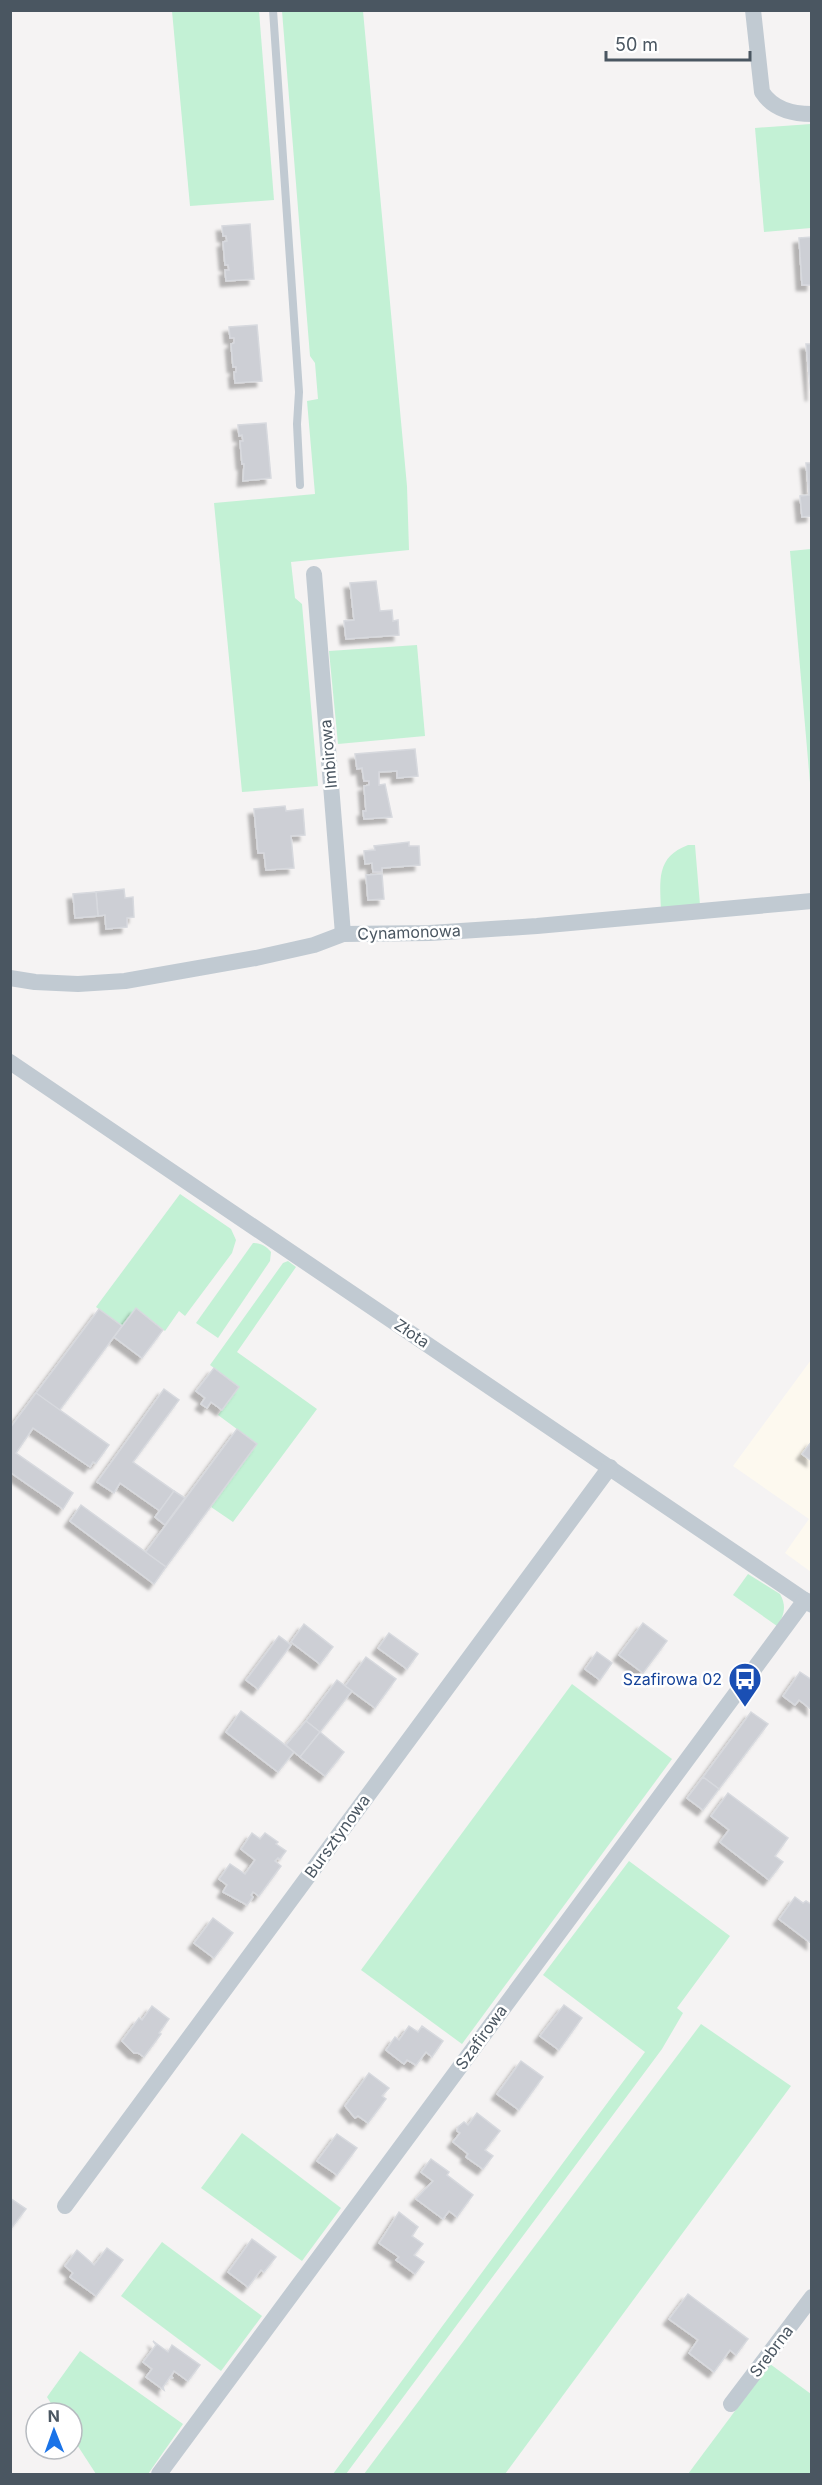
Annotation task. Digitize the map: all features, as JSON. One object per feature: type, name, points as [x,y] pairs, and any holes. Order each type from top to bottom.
[{"type":"street","points":[[753,10],[762,92],[777,107],[799,114],[812,114]]},
{"type":"street","name":"Imbirowa","points":[[314,574],[343,934]]},
{"type":"street","name":"Cynamonowa","points":[[10,978],[78,984],[125,981],[256,958],[314,945],[343,934],[430,933],[537,926],[812,901]]},
{"type":"street","name":"Złota","points":[[10,1062],[808,1602]]},
{"type":"street","name":"Bursztynowa","points":[[65,2206],[610,1467]]},
{"type":"street","name":"Szafirowa","points":[[159,2475],[808,1602]]},
{"type":"street","name":"Srebrna","points":[[731,2404],[812,2297]]},
{"type":"lane","points":[[273,10],[299,392],[297,424],[300,485]]},
{"type":"shaded area","points":[[811,1360],[811,1572],[785,1553],[809,1519],[733,1466]]},
{"type":"green space","points":[[172,11],[259,11],[274,200],[190,206]]},
{"type":"green space","points":[[282,11],[363,11],[407,486],[409,550],[291,562],[295,598],[302,604],[318,786],[242,792],[214,503],[315,494],[307,401],[318,399],[315,363],[310,356]]},
{"type":"green space","points":[[811,124],[811,228],[764,232],[755,128]]},
{"type":"green space","points":[[811,549],[812,782],[810,783],[790,551]]},
{"type":"green space","points":[[417,645],[425,736],[338,744],[329,651]]},
{"type":"green space","points":[[688,845],[695,845],[700,905],[661,909],[660,888],[665,863],[670,856]]},
{"type":"green space","points":[[180,1194],[231,1229],[236,1240],[232,1253],[185,1316],[179,1311],[165,1331],[136,1308],[122,1326],[96,1307]]},
{"type":"green space","points":[[253,1243],[261,1244],[271,1252],[270,1261],[218,1338],[196,1323]]},
{"type":"green space","points":[[288,1261],[296,1267],[237,1352],[317,1409],[233,1522],[211,1507],[257,1444],[218,1415],[239,1387],[210,1365],[283,1263]]},
{"type":"green space","points":[[748,1574],[780,1594],[784,1611],[777,1626],[733,1595]]},
{"type":"green space","points":[[572,1684],[672,1759],[462,2044],[361,1970]]},
{"type":"green space","points":[[629,1861],[730,1936],[677,2008],[683,2013],[662,2049],[346,2474],[333,2474],[645,2052],[543,1975]]},
{"type":"green space","points":[[701,2024],[791,2086],[505,2474],[364,2474]]},
{"type":"green space","points":[[242,2133],[341,2208],[302,2261],[201,2188]]},
{"type":"green space","points":[[162,2242],[262,2316],[221,2371],[121,2296]]},
{"type":"green space","points":[[80,2351],[183,2424],[148,2474],[96,2474],[84,2456],[84,2401],[50,2401],[47,2397]]},
{"type":"green space","points":[[770,2364],[811,2394],[811,2474],[688,2474]]},
{"type":"building","points":[[250,224],[254,279],[226,281],[225,270],[229,270],[228,265],[225,265],[223,242],[227,241],[226,236],[223,236],[222,226]]},
{"type":"building","points":[[812,237],[812,285],[802,285],[799,238]]},
{"type":"building","points":[[257,325],[262,381],[235,383],[236,367],[233,367],[231,344],[234,343],[234,338],[230,338],[229,327]]},
{"type":"building","points":[[806,344],[812,344],[812,395],[811,395]]},
{"type":"building","points":[[266,423],[271,478],[243,481],[244,464],[242,464],[240,441],[243,441],[242,435],[239,436],[238,425]]},
{"type":"building","points":[[806,463],[812,463],[812,516],[802,517],[800,496],[809,495]]},
{"type":"building","points":[[376,581],[380,611],[392,610],[393,621],[398,620],[399,635],[346,639],[344,621],[354,620],[350,583]]},
{"type":"building","points":[[415,749],[418,776],[397,778],[397,771],[379,772],[379,785],[385,784],[392,817],[364,819],[363,811],[366,811],[364,786],[369,785],[369,781],[364,781],[362,768],[357,769],[355,754]]},
{"type":"building","points":[[285,806],[286,811],[303,809],[305,835],[291,836],[294,868],[266,870],[264,853],[258,853],[254,809]]},
{"type":"building","points":[[409,842],[409,846],[419,846],[420,865],[382,868],[382,872],[373,872],[372,863],[365,864],[364,851],[375,850],[374,846]]},
{"type":"building","points":[[382,874],[384,899],[368,900],[366,875]]},
{"type":"building","points":[[124,889],[125,898],[133,897],[134,917],[127,918],[127,927],[106,929],[105,915],[98,916],[96,892]]},
{"type":"building","points":[[96,892],[98,916],[75,918],[73,894]]},
{"type":"building","points":[[136,1308],[163,1330],[142,1358],[114,1337]]},
{"type":"building","points":[[99,1309],[122,1326],[59,1411],[36,1393]]},
{"type":"building","points":[[214,1368],[239,1387],[222,1410],[211,1402],[207,1408],[201,1404],[205,1398],[196,1391]]},
{"type":"building","points":[[164,1389],[179,1400],[133,1462],[174,1491],[160,1511],[120,1483],[114,1493],[97,1482]]},
{"type":"building","points":[[36,1393],[109,1445],[96,1463],[93,1462],[90,1467],[33,1428],[16,1453],[73,1493],[63,1509],[10,1472],[10,1428]]},
{"type":"building","points":[[237,1429],[257,1444],[166,1567],[145,1553]]},
{"type":"building","points":[[812,1441],[812,1461],[802,1454]]},
{"type":"building","points":[[174,1491],[185,1498],[165,1525],[155,1517]]},
{"type":"building","points":[[81,1505],[166,1567],[154,1584],[70,1521]]},
{"type":"building","points":[[643,1623],[667,1641],[643,1673],[619,1655]]},
{"type":"building","points":[[304,1624],[333,1647],[320,1664],[291,1642]]},
{"type":"building","points":[[389,1633],[418,1654],[407,1669],[378,1648]]},
{"type":"building","points":[[279,1636],[291,1645],[258,1689],[246,1680]]},
{"type":"building","points":[[597,1652],[612,1663],[600,1680],[585,1669]]},
{"type":"building","points":[[366,1657],[396,1679],[375,1708],[345,1686]]},
{"type":"building","points":[[800,1672],[812,1680],[812,1710],[799,1700],[795,1705],[783,1696]]},
{"type":"building","points":[[337,1680],[352,1691],[320,1732],[306,1721]]},
{"type":"building","points":[[241,1711],[294,1752],[278,1772],[226,1732]]},
{"type":"building","points":[[751,1712],[768,1724],[719,1789],[703,1777]]},
{"type":"building","points":[[306,1721],[320,1732],[300,1757],[286,1745]]},
{"type":"building","points":[[320,1732],[344,1752],[325,1776],[300,1757]]},
{"type":"building","points":[[703,1777],[719,1789],[703,1810],[687,1798]]},
{"type":"building","points":[[728,1793],[788,1838],[775,1856],[783,1862],[769,1880],[720,1842],[729,1830],[711,1816]]},
{"type":"building","points":[[252,1833],[260,1839],[265,1833],[286,1851],[280,1859],[275,1861],[281,1866],[259,1896],[253,1892],[251,1895],[253,1897],[247,1905],[223,1892],[227,1885],[219,1879],[230,1864],[245,1874],[255,1860],[241,1849]]},
{"type":"building","points":[[795,1897],[803,1903],[806,1901],[812,1905],[812,1944],[779,1919]]},
{"type":"building","points":[[213,1918],[233,1933],[214,1958],[194,1943]]},
{"type":"building","points":[[564,2005],[582,2018],[559,2050],[540,2036]]},
{"type":"building","points":[[152,2006],[169,2019],[144,2057],[134,2053],[122,2041],[139,2018],[142,2020]]},
{"type":"building","points":[[409,2026],[418,2032],[422,2026],[443,2041],[432,2057],[426,2052],[416,2065],[407,2060],[404,2064],[386,2050],[395,2037],[399,2040]]},
{"type":"building","points":[[521,2061],[543,2077],[519,2110],[497,2094]]},
{"type":"building","points":[[369,2073],[389,2088],[382,2096],[386,2099],[368,2123],[358,2116],[355,2118],[345,2106]]},
{"type":"building","points":[[477,2113],[500,2131],[485,2150],[493,2156],[483,2169],[466,2157],[468,2154],[453,2142],[460,2133],[457,2131],[458,2127],[464,2122],[468,2125]]},
{"type":"building","points":[[337,2134],[357,2148],[337,2175],[317,2161]]},
{"type":"building","points":[[431,2159],[449,2172],[447,2175],[473,2195],[457,2217],[449,2211],[443,2219],[416,2199],[433,2181],[421,2172]]},
{"type":"building","points":[[10,2198],[26,2209],[10,2230]]},
{"type":"building","points":[[399,2212],[418,2227],[412,2236],[423,2244],[414,2255],[424,2262],[415,2274],[396,2260],[399,2257],[379,2243]]},
{"type":"building","points":[[252,2239],[276,2257],[264,2272],[261,2270],[248,2287],[228,2272]]},
{"type":"building","points":[[107,2248],[123,2260],[96,2296],[70,2277],[73,2273],[65,2266],[77,2250],[94,2265]]},
{"type":"building","points":[[688,2294],[748,2339],[736,2355],[730,2350],[714,2372],[689,2353],[698,2340],[669,2319]]},
{"type":"building","points":[[153,2341],[168,2352],[172,2345],[200,2365],[188,2381],[174,2371],[171,2376],[173,2378],[170,2377],[163,2387],[164,2390],[146,2377],[152,2369],[143,2362],[156,2345]]},
{"type":"place","name":"Szafirowa 02","points":[[745,1708]]}]
